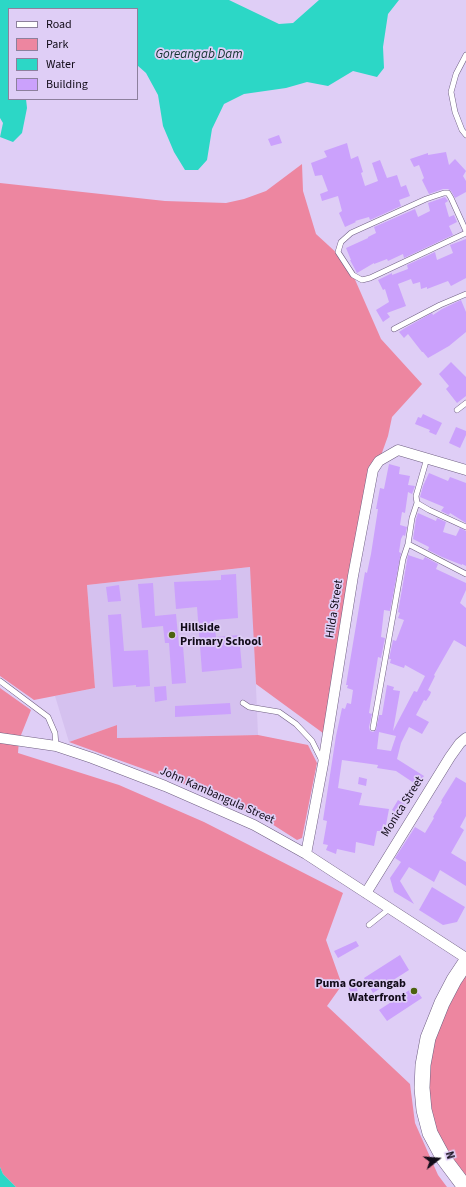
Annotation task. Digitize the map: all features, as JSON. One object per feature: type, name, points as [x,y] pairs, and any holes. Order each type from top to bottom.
[{"type":"street","name":"Hilda Street","points":[[306,854],[323,764],[353,576],[373,470],[379,461],[398,450],[466,470]]},
{"type":"street","name":"John Kambangula Street","points":[[0,738],[56,746],[207,804],[254,825],[306,854],[466,958]]},
{"type":"street","name":"Monica Street","points":[[366,893],[450,757],[460,743],[466,738]]},
{"type":"street","points":[[465,1187],[444,1159],[430,1133],[424,1110],[422,1088],[423,1065],[428,1038],[448,991],[466,962]]},
{"type":"lane","points":[[466,55],[456,74],[450,92],[455,112],[462,130],[466,135]]},
{"type":"lane","points":[[444,193],[448,193],[451,198],[466,232],[370,278],[362,280],[353,275],[338,252],[340,242],[351,233],[426,199],[444,193]]},
{"type":"lane","points":[[394,329],[440,305],[466,294]]},
{"type":"lane","points":[[457,410],[466,403]]},
{"type":"lane","points":[[373,728],[403,559],[408,544],[412,518],[417,503],[416,496],[427,458]]},
{"type":"lane","points":[[417,503],[466,527]]},
{"type":"lane","points":[[408,544],[466,574]]},
{"type":"lane","points":[[0,681],[48,717],[55,732],[56,746]]},
{"type":"lane","points":[[243,703],[249,708],[279,712],[296,724],[312,741],[323,764]]},
{"type":"lane","points":[[369,925],[389,909]]},
{"type":"shaded area","name":"Hillside Primary School","points":[[251,567],[258,735],[117,738],[117,725],[69,742],[55,696],[95,688],[87,585]]},
{"type":"green space","points":[[302,164],[303,191],[316,234],[340,256],[353,275],[381,339],[422,384],[392,417],[388,436],[379,461],[327,736],[256,684],[250,567],[87,585],[95,688],[34,700],[0,676],[0,183],[165,201],[226,203],[244,199],[266,191]]},
{"type":"green space","points":[[0,688],[31,710],[19,740],[18,753],[119,785],[204,822],[343,893],[326,940],[342,985],[327,1006],[410,1084],[415,1123],[438,1175],[447,1187],[16,1187],[3,1174],[0,1167]]},
{"type":"green space","points":[[117,725],[117,738],[258,735],[308,745],[317,763],[302,838],[297,840],[264,819],[174,780],[69,742]]},
{"type":"green space","points":[[466,962],[466,1187],[430,1133],[423,1065]]},
{"type":"water","name":"Goreangab Dam","points":[[0,0],[229,0],[279,24],[293,23],[319,0],[399,0],[388,14],[383,47],[384,68],[377,77],[353,71],[328,86],[307,82],[286,88],[244,94],[224,104],[212,129],[207,160],[198,170],[185,170],[174,152],[163,126],[158,95],[146,73],[138,66],[138,8],[8,8],[8,100],[26,100],[27,108],[22,133],[13,142],[0,137],[3,123],[0,118]]},
{"type":"water","points":[[0,1167],[3,1174],[16,1187],[0,1187]]},
{"type":"building","points":[[279,135],[282,143],[271,146],[268,139]]},
{"type":"building","points":[[347,143],[351,159],[358,156],[363,172],[361,173],[365,186],[378,181],[372,163],[380,160],[387,178],[397,175],[401,187],[406,185],[410,196],[399,200],[401,206],[370,220],[369,217],[355,221],[356,222],[345,227],[339,213],[342,211],[338,196],[322,201],[320,194],[328,191],[322,175],[315,176],[311,163],[327,157],[324,151]]},
{"type":"building","points":[[446,152],[449,165],[455,159],[466,171],[463,176],[466,181],[466,192],[455,198],[448,189],[443,189],[429,194],[422,180],[424,178],[419,165],[414,167],[410,159],[428,153],[428,155]]},
{"type":"building","points":[[445,197],[448,201],[445,203],[449,217],[454,215],[457,222],[449,226],[453,235],[404,258],[403,254],[388,261],[387,259],[374,263],[357,273],[346,248],[376,233],[374,227],[415,209],[418,217],[430,211],[428,203]]},
{"type":"building","points":[[466,239],[466,278],[451,286],[448,281],[427,289],[427,287],[421,289],[420,282],[413,284],[411,279],[398,284],[406,306],[387,313],[390,317],[383,322],[376,310],[389,302],[385,289],[383,290],[378,280],[392,273],[392,275],[408,269],[407,265],[435,252],[437,260],[453,253],[450,245]]},
{"type":"building","points":[[461,300],[466,312],[466,332],[449,346],[428,358],[408,334],[404,338],[399,332],[432,313],[433,315]]},
{"type":"building","points":[[451,362],[466,377],[466,396],[457,403],[446,389],[449,386],[439,374]]},
{"type":"building","points":[[423,414],[442,423],[436,435],[429,432],[430,430],[415,424],[418,417],[421,418]]},
{"type":"building","points":[[456,427],[466,431],[466,435],[460,448],[449,443]]},
{"type":"building","points":[[389,464],[400,467],[399,474],[410,476],[408,485],[415,486],[412,494],[408,492],[405,513],[402,512],[400,525],[407,527],[405,536],[403,535],[401,539],[399,552],[401,553],[390,611],[384,610],[381,637],[385,638],[381,658],[378,657],[369,713],[372,714],[369,727],[370,731],[373,732],[376,730],[379,715],[382,715],[387,685],[394,687],[393,690],[400,691],[393,731],[414,691],[417,692],[425,676],[405,665],[404,668],[390,663],[391,659],[389,659],[393,640],[396,641],[404,620],[398,618],[400,613],[398,612],[408,555],[423,560],[425,557],[438,564],[436,569],[466,583],[466,590],[460,603],[466,608],[466,647],[454,640],[434,675],[435,676],[428,690],[431,692],[430,695],[426,701],[424,700],[416,715],[429,722],[422,734],[409,727],[401,743],[397,759],[424,776],[417,785],[396,771],[377,768],[378,765],[342,760],[338,788],[362,793],[359,805],[389,809],[386,825],[383,824],[382,831],[377,831],[374,846],[356,842],[355,853],[337,849],[336,854],[326,850],[328,845],[323,844],[327,821],[323,820],[336,736],[342,708],[345,709],[347,703],[351,704],[353,690],[347,688],[348,685],[346,685],[365,572],[367,573],[371,554],[380,488],[384,489]],"holes":[[[379,732],[396,736],[391,751],[377,749]]]},
{"type":"building","points":[[429,473],[448,481],[450,477],[466,483],[466,523],[450,513],[449,515],[441,511],[444,507],[420,497]]},
{"type":"building","points":[[418,513],[436,521],[437,518],[446,522],[443,532],[456,536],[460,528],[466,531],[466,566],[428,550],[429,547],[413,539]]},
{"type":"building","points":[[236,574],[238,618],[214,620],[216,637],[239,635],[242,668],[202,672],[197,607],[176,609],[174,582],[221,580],[221,575]]},
{"type":"building","points":[[153,583],[155,616],[176,614],[179,646],[183,646],[186,683],[172,684],[169,643],[165,643],[163,626],[142,628],[138,584]]},
{"type":"building","points":[[119,585],[121,601],[108,602],[106,587]]},
{"type":"building","points":[[121,614],[124,651],[148,650],[150,686],[136,687],[136,685],[113,687],[108,615]]},
{"type":"building","points":[[166,686],[167,700],[155,702],[154,687]]},
{"type":"building","points":[[230,703],[231,714],[175,717],[175,706]]},
{"type":"building","points":[[359,777],[367,779],[366,786],[358,784]]},
{"type":"building","points":[[456,777],[466,783],[466,816],[460,827],[464,830],[451,853],[466,862],[466,886],[440,870],[434,882],[409,867],[400,881],[414,904],[394,892],[390,878],[401,862],[395,858],[415,827],[425,833],[442,802],[441,801]]},
{"type":"building","points":[[398,800],[406,805],[400,815],[392,810]]},
{"type":"building","points":[[432,887],[465,907],[457,922],[443,925],[419,910]]},
{"type":"building","points":[[356,941],[359,946],[338,958],[334,951]]},
{"type":"building","points":[[400,955],[409,970],[373,993],[364,978]]},
{"type":"building","points":[[355,982],[358,992],[351,994],[348,985]]},
{"type":"building","points":[[414,987],[422,998],[387,1021],[379,1010]]},
{"type":"place","name":"Hillside Primary School","points":[[172,635]]},
{"type":"place","name":"Puma Goreangab Waterfront","points":[[414,991]]}]
